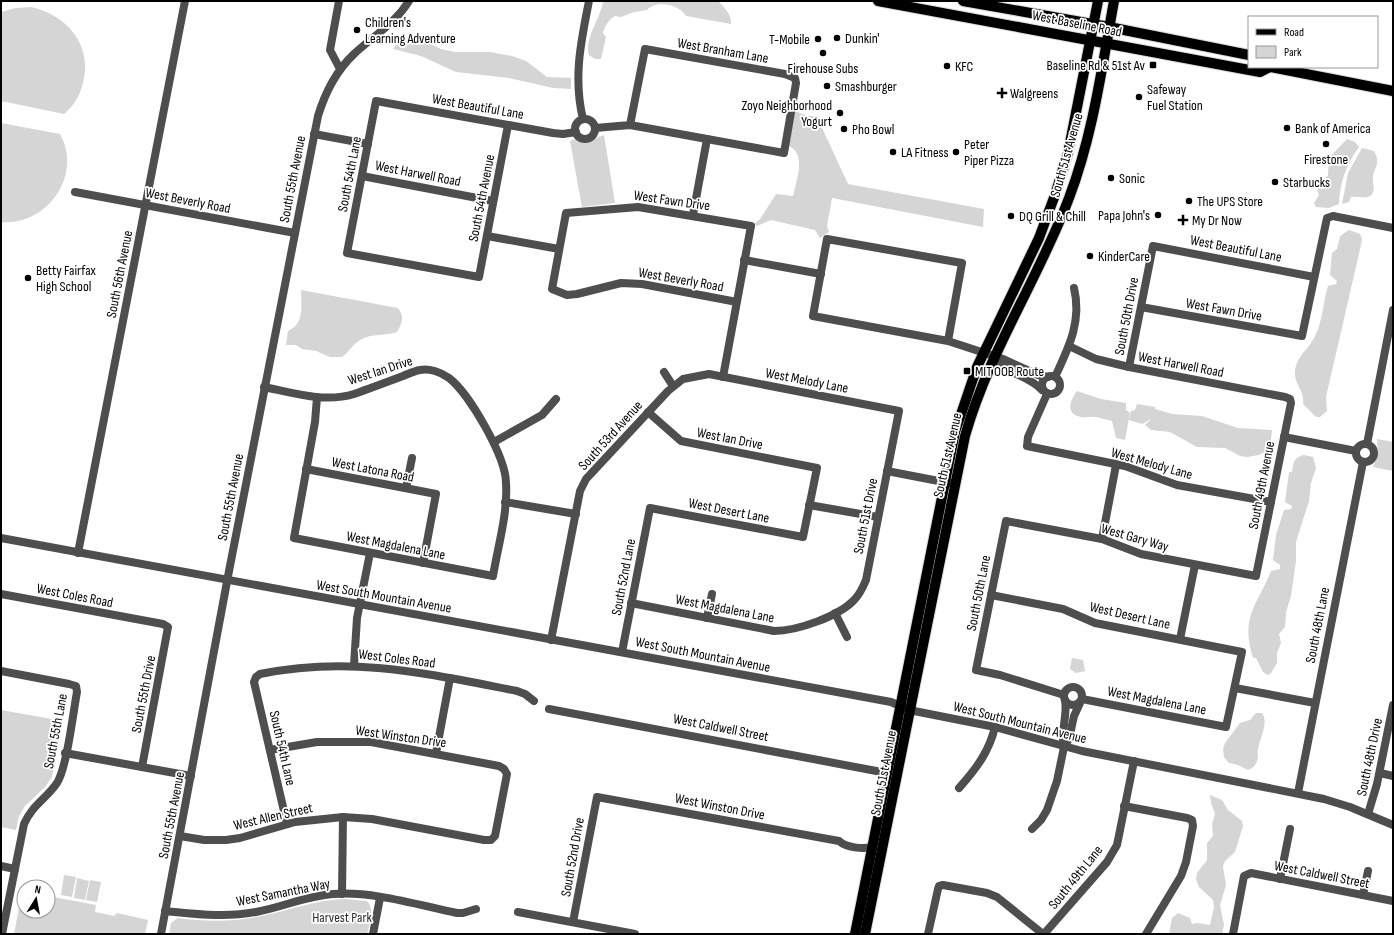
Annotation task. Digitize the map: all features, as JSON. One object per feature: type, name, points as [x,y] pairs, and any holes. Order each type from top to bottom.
[{"type":"main road","name":"West Baseline Road","points":[[878,1],[1260,72],[1268,68]]},
{"type":"main road","name":"West Baseline Road","points":[[963,1],[1109,27],[1248,55]]},
{"type":"main road","name":"South 51st Avenue","points":[[855,934],[877,848],[949,483],[960,416],[984,352],[1033,251],[1054,200],[1068,153],[1098,1]]},
{"type":"main road","name":"South 51st Avenue","points":[[949,483],[982,384],[1048,249],[1069,198],[1086,146],[1114,1]]},
{"type":"main road","name":"West Baseline Road","points":[[1275,68],[1393,91]]},
{"type":"main road","name":"South 51st Avenue","points":[[866,934],[887,773],[905,707]]},
{"type":"street","name":"South 56th Avenue","points":[[78,553],[185,1]]},
{"type":"street","points":[[339,1],[330,50],[340,69]]},
{"type":"street","name":"South 55th Avenue","points":[[161,934],[192,776],[227,580],[314,134],[324,98],[340,69],[355,53],[388,26],[409,1]]},
{"type":"street","points":[[583,119],[578,97],[579,50],[589,1]]},
{"type":"street","name":"West Branham Lane","points":[[630,125],[645,49],[791,76],[795,78],[796,83],[784,153],[707,139]]},
{"type":"street","name":"West Beautiful Lane","points":[[376,101],[563,134],[576,132]]},
{"type":"street","name":"South 54th Lane","points":[[376,101],[347,253],[479,277]]},
{"type":"street","points":[[583,119],[592,122],[595,128],[594,134],[588,138],[582,138],[576,132],[576,125],[583,119]]},
{"type":"street","name":"South 54th Avenue","points":[[479,277],[508,125]]},
{"type":"street","points":[[595,128],[630,125],[707,139],[693,215]]},
{"type":"street","points":[[314,134],[368,144]]},
{"type":"street","name":"West Harwell Road","points":[[362,176],[493,200]]},
{"type":"street","name":"West Beverly Road","points":[[76,192],[295,233]]},
{"type":"street","name":"West Fawn Drive","points":[[559,249],[566,213],[638,207],[693,215],[751,226],[744,260]]},
{"type":"street","points":[[1314,277],[1326,219],[1329,216],[1393,228]]},
{"type":"street","points":[[487,236],[559,249]]},
{"type":"street","points":[[948,341],[962,263],[827,239],[813,316],[948,341],[1003,359],[1038,375],[1052,377],[1060,383],[1059,390],[1054,394],[1044,392],[1033,381],[1000,366],[994,357]]},
{"type":"street","name":"West Beautiful Lane","points":[[1152,246],[1314,277]]},
{"type":"street","name":"South 50th Drive","points":[[1129,367],[1152,246]]},
{"type":"street","name":"West Beverly Road","points":[[559,249],[552,289],[559,293],[572,294],[622,283],[642,284],[737,302]]},
{"type":"street","points":[[723,376],[744,260],[821,274]]},
{"type":"street","name":"West Fawn Drive","points":[[1141,307],[1302,336],[1314,277]]},
{"type":"street","points":[[1044,392],[1042,382],[1052,377],[1069,346],[1078,305],[1074,288]]},
{"type":"street","name":"South 48th Lane","points":[[1298,793],[1363,462],[1370,461],[1374,455],[1373,448],[1367,444],[1390,338],[1393,310]]},
{"type":"street","name":"West Harwell Road","points":[[1069,346],[1096,359],[1129,367],[1290,399]]},
{"type":"street","name":"West Ian Drive","points":[[264,388],[317,397],[333,397],[352,394],[420,370],[434,371],[449,378],[465,396],[494,442],[503,462],[506,482],[505,502],[493,576]]},
{"type":"street","points":[[664,372],[673,386]]},
{"type":"street","name":"West Melody Lane","points":[[709,374],[899,411]]},
{"type":"street","name":"South 53rd Avenue","points":[[552,640],[580,491],[586,479],[673,386],[683,378],[709,374]]},
{"type":"street","name":"West Melody Lane","points":[[1044,392],[1028,437],[1027,446],[1142,471],[1177,485],[1271,502]]},
{"type":"street","points":[[306,469],[315,422],[317,397]]},
{"type":"street","points":[[494,442],[542,415],[556,399]]},
{"type":"street","name":"South 49th Avenue","points":[[1256,576],[1284,437],[1290,399]]},
{"type":"street","name":"South 51st Drive","points":[[835,613],[850,603],[862,589],[867,573],[899,411]]},
{"type":"street","name":"West Ian Drive","points":[[648,412],[681,441],[817,468],[809,505]]},
{"type":"street","points":[[1284,437],[1356,451]]},
{"type":"street","points":[[1363,462],[1357,457],[1356,451],[1361,445],[1367,444]]},
{"type":"street","points":[[406,488],[412,458]]},
{"type":"street","points":[[1102,540],[1116,465]]},
{"type":"street","name":"West Latona Road","points":[[306,469],[436,494],[423,563]]},
{"type":"street","name":"West Magdalena Lane","points":[[306,469],[294,538],[493,576]]},
{"type":"street","points":[[887,471],[949,483]]},
{"type":"street","points":[[505,502],[576,514]]},
{"type":"street","points":[[809,505],[878,517]]},
{"type":"street","name":"West Desert Lane","points":[[650,508],[802,537],[809,505]]},
{"type":"street","name":"South 52nd Lane","points":[[622,652],[650,508]]},
{"type":"street","name":"West Gary Way","points":[[1006,521],[1102,540],[1141,554],[1256,576]]},
{"type":"street","name":"South 50th Lane","points":[[976,670],[1006,521]]},
{"type":"street","name":"West South Mountain Avenue","points":[[1,538],[622,652],[905,707],[994,727],[1064,747],[1333,801],[1393,825]]},
{"type":"street","points":[[354,665],[360,605],[370,553]]},
{"type":"street","points":[[1180,640],[1195,565]]},
{"type":"street","name":"West Coles Road","points":[[1,594],[163,624],[168,627]]},
{"type":"street","points":[[707,618],[712,594]]},
{"type":"street","name":"West Desert Lane","points":[[991,595],[1063,609],[1095,623],[1242,652],[1235,688]]},
{"type":"street","name":"West Magdalena Lane","points":[[631,603],[774,631],[799,629],[835,613]]},
{"type":"street","points":[[835,613],[847,637]]},
{"type":"street","name":"South 55th Drive","points":[[142,767],[168,627]]},
{"type":"street","name":"West Coles Road","points":[[256,677],[260,674],[289,669],[354,665],[399,669],[517,691],[525,694],[534,701]]},
{"type":"street","name":"West Magdalena Lane","points":[[976,670],[1064,698],[1070,705],[1081,701],[1226,727],[1235,688]]},
{"type":"street","name":"South 55th Lane","points":[[1,671],[76,686],[77,692],[61,775],[57,783],[31,809],[25,820],[2,934]]},
{"type":"street","name":"South 54th Lane","points":[[256,677],[254,682],[287,824]]},
{"type":"street","points":[[436,753],[450,678]]},
{"type":"street","points":[[1032,829],[1041,820],[1047,810],[1057,781],[1064,747],[1069,739],[1074,716],[1081,701],[1081,691],[1074,687],[1067,690],[1064,698],[1066,708],[1062,737],[1064,747]]},
{"type":"street","points":[[1235,688],[1315,703]]},
{"type":"street","name":"South 48th Drive","points":[[1368,814],[1380,773],[1393,705]]},
{"type":"street","name":"West Caldwell Street","points":[[549,709],[887,773]]},
{"type":"street","points":[[960,788],[985,755],[994,727]]},
{"type":"street","name":"West Winston Drive","points":[[270,750],[302,743],[348,741],[371,742],[500,766],[507,774],[495,836],[491,840]]},
{"type":"street","points":[[65,753],[192,776]]},
{"type":"street","name":"South 49th Lane","points":[[1043,934],[1107,862],[1117,845],[1134,761]]},
{"type":"street","points":[[1380,773],[1393,776]]},
{"type":"street","name":"West Winston Drive","points":[[597,797],[877,848]]},
{"type":"street","name":"South 52nd Drive","points":[[573,922],[597,797]]},
{"type":"street","points":[[1124,806],[1192,820],[1193,826],[1189,848],[1181,876],[1146,934]]},
{"type":"street","points":[[342,894],[343,818]]},
{"type":"street","name":"West Allen Street","points":[[180,836],[204,840],[226,840],[240,838],[287,824],[343,818],[372,819],[484,840],[491,840]]},
{"type":"street","points":[[1280,879],[1290,829]]},
{"type":"street","points":[[1,866],[15,869]]},
{"type":"street","points":[[1363,895],[1368,871]]},
{"type":"street","name":"West Caldwell Street","points":[[1234,934],[1244,876],[1247,874],[1252,873],[1393,901]]},
{"type":"street","points":[[928,934],[939,886],[956,887],[997,897],[1043,934]]},
{"type":"street","name":"West Samantha Way","points":[[165,911],[213,916],[239,914],[274,908],[303,898],[342,894],[380,898],[457,913],[463,913],[476,909]]},
{"type":"street","points":[[373,934],[380,898]]},
{"type":"street","points":[[518,912],[635,934]]},
{"type":"green space","points":[[603,1],[718,1],[729,14],[731,24],[686,16],[683,12],[673,6],[661,4],[656,5],[647,10],[634,12],[621,17],[615,16],[610,19],[603,33],[606,37],[601,59],[595,59],[589,55],[588,48]]},
{"type":"green space","points":[[31,7],[56,17],[66,25],[80,44],[84,56],[85,69],[82,87],[74,104],[64,114],[1,101],[1,12],[16,8]]},
{"type":"green space","points":[[409,39],[424,41],[441,49],[455,52],[490,52],[512,56],[526,61],[547,77],[571,78],[571,89],[553,88],[509,78],[456,72],[421,56],[393,49],[397,43]]},
{"type":"green space","points":[[795,111],[805,115],[817,117],[848,184],[984,209],[983,227],[832,198],[827,226],[829,232],[820,238],[815,230],[771,220],[757,226],[754,224],[760,219],[776,194],[793,196],[799,169],[798,155],[789,146]]},
{"type":"green space","points":[[1,123],[60,134],[66,150],[67,166],[64,181],[56,195],[46,207],[33,216],[18,221],[1,222]]},
{"type":"green space","points":[[604,135],[615,203],[582,207],[570,141],[575,139],[587,142]]},
{"type":"green space","points":[[1347,139],[1355,142],[1359,147],[1344,174],[1339,204],[1329,208],[1316,207],[1314,203],[1319,195],[1317,189],[1328,175],[1329,158]]},
{"type":"green space","points":[[1362,148],[1374,151],[1377,160],[1373,175],[1373,192],[1368,197],[1351,197],[1349,202],[1342,204],[1348,173]]},
{"type":"green space","points":[[1349,230],[1360,234],[1362,239],[1361,245],[1326,397],[1327,411],[1320,417],[1316,417],[1303,404],[1303,396],[1296,379],[1295,369],[1318,328],[1328,286],[1336,284],[1337,281],[1330,275],[1332,253],[1337,249],[1340,236]]},
{"type":"green space","points":[[301,290],[398,308],[402,314],[401,323],[397,332],[374,335],[365,338],[353,346],[342,357],[330,357],[316,351],[302,349],[296,345],[286,345],[288,331],[297,324],[300,319]]},
{"type":"green space","points":[[1077,391],[1101,399],[1126,403],[1126,410],[1130,413],[1125,440],[1116,438],[1112,421],[1096,417],[1081,417],[1073,413],[1070,406],[1072,398]]},
{"type":"green space","points":[[1137,404],[1155,407],[1155,409],[1172,414],[1202,416],[1238,428],[1272,430],[1270,449],[1259,455],[1247,457],[1240,456],[1225,448],[1197,447],[1170,432],[1151,430],[1145,425],[1151,419],[1142,424],[1129,420],[1131,411],[1135,410]]},
{"type":"green space","points":[[1377,439],[1393,442],[1393,471],[1373,467],[1378,453]]},
{"type":"green space","points":[[1304,455],[1313,457],[1316,468],[1311,483],[1309,501],[1296,542],[1296,561],[1291,596],[1286,612],[1285,627],[1279,634],[1281,643],[1277,653],[1277,663],[1268,675],[1263,672],[1256,658],[1253,658],[1249,644],[1249,621],[1271,571],[1280,569],[1280,565],[1273,560],[1276,535],[1284,510],[1291,509],[1292,506],[1285,502],[1289,472],[1292,472],[1296,459]]},
{"type":"green space","points":[[1072,658],[1083,660],[1085,671],[1076,673],[1070,669]]},
{"type":"green space","points":[[1,710],[63,721],[52,777],[45,787],[25,806],[19,816],[16,830],[1,827]]},
{"type":"green space","points":[[1256,713],[1262,713],[1265,721],[1258,749],[1258,760],[1254,767],[1248,770],[1238,765],[1229,763],[1224,757],[1223,749],[1225,743],[1240,723],[1250,720]]},
{"type":"green space","points":[[1210,795],[1222,800],[1228,810],[1242,821],[1243,826],[1235,852],[1225,861],[1223,866],[1226,885],[1220,905],[1224,925],[1222,934],[1169,934],[1172,918],[1178,913],[1190,918],[1192,924],[1197,923],[1210,925],[1214,907],[1213,900],[1199,887],[1196,879],[1197,873],[1207,860],[1207,843],[1213,836],[1212,824],[1215,814]]},
{"type":"green space","points":[[64,875],[76,877],[72,897],[61,895]]},
{"type":"green space","points":[[77,878],[89,881],[85,900],[74,898]]},
{"type":"green space","points":[[90,880],[101,882],[97,902],[86,900]]},
{"type":"green space","points":[[56,898],[96,905],[95,912],[114,916],[117,913],[148,920],[145,934],[14,934],[17,919],[56,919]]},
{"type":"green space","name":"Harvest Park","points":[[344,899],[367,901],[371,908],[371,917],[367,934],[169,934],[171,923],[178,918],[211,921],[244,919],[315,903]]},
{"type":"place","name":"Children's Learning Adventure","points":[[357,30]]},
{"type":"place","name":"Dunkin'","points":[[837,38]]},
{"type":"place","name":"T-Mobile","points":[[818,39]]},
{"type":"place","name":"Firehouse Subs","points":[[823,53]]},
{"type":"place","name":"Baseline Rd & 51st Av","points":[[1153,65]]},
{"type":"place","name":"KFC","points":[[947,66]]},
{"type":"place","name":"Smashburger","points":[[827,86]]},
{"type":"place","name":"Walgreens","points":[[1002,93]]},
{"type":"place","name":"Safeway Fuel Station","points":[[1139,97]]},
{"type":"place","name":"Zoyo Neighborhood Yogurt","points":[[840,113]]},
{"type":"place","name":"Bank of America","points":[[1287,128]]},
{"type":"place","name":"Pho Bowl","points":[[844,129]]},
{"type":"place","name":"Firestone","points":[[1326,144]]},
{"type":"place","name":"LA Fitness","points":[[893,152]]},
{"type":"place","name":"Peter Piper Pizza","points":[[956,152]]},
{"type":"place","name":"Sonic","points":[[1111,178]]},
{"type":"place","name":"Starbucks","points":[[1275,182]]},
{"type":"place","name":"The UPS Store","points":[[1189,201]]},
{"type":"place","name":"Papa John's","points":[[1158,215]]},
{"type":"place","name":"DQ Grill & Chill","points":[[1011,216]]},
{"type":"place","name":"My Dr Now","points":[[1183,220]]},
{"type":"place","name":"KinderCare","points":[[1090,256]]},
{"type":"place","name":"Betty Fairfax High School","points":[[28,278]]},
{"type":"place","name":"MIT OOB Route","points":[[967,371]]}]
